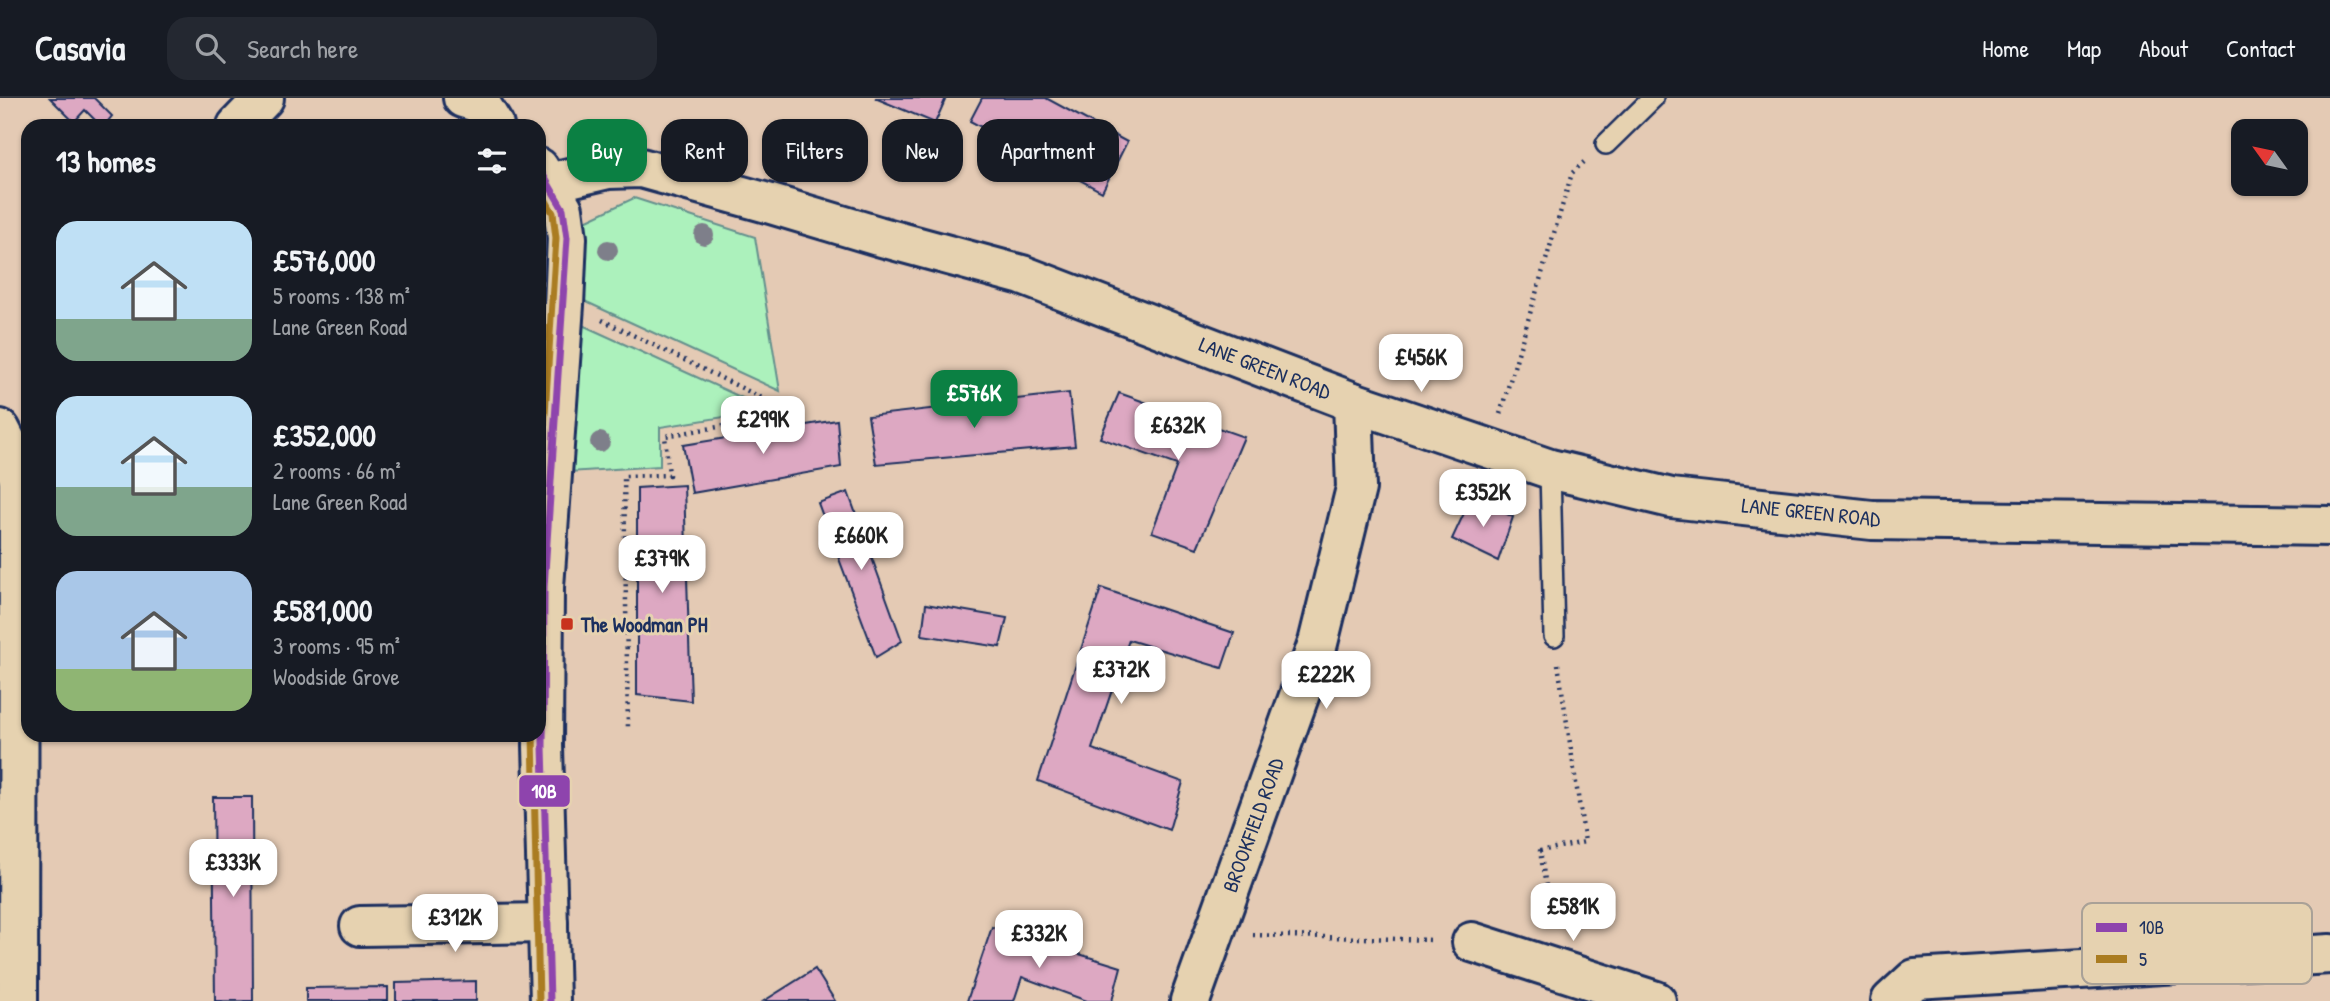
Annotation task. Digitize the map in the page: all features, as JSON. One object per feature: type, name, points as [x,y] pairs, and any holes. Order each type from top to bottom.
[{"type":"street","points":[[244,119],[264,98]]},
{"type":"street","name":"LANE GREEN ROAD","points":[[546,176],[608,169],[641,169],[1022,275],[1353,402],[1550,469],[1671,498],[1872,520],[2330,526]]},
{"type":"street","points":[[546,179],[563,209],[567,238],[564,305],[548,398],[546,492]]},
{"type":"street","name":"BROOKFIELD ROAD","points":[[1190,1001],[1318,643],[1356,488],[1353,402]]},
{"type":"street","points":[[0,429],[13,456],[19,482],[9,813],[18,1001]]},
{"type":"street","points":[[543,742],[550,1001]]},
{"type":"street","points":[[360,926],[548,923]]},
{"type":"street","points":[[1472,942],[1656,1001]]},
{"type":"street","points":[[2312,955],[2330,954]]},
{"type":"street","points":[[1891,1001],[1915,979],[2082,969]]},
{"type":"lane","points":[[1606,144],[1653,98]]},
{"type":"lane","points":[[1550,469],[1553,636]]},
{"type":"path","points":[[1490,448],[1572,173],[1606,144]]},
{"type":"path","points":[[601,320],[795,414],[665,436],[669,475],[624,476],[628,730]]},
{"type":"path","points":[[1543,965],[1554,934],[1540,851],[1585,842],[1553,636]]},
{"type":"path","points":[[1214,933],[1472,942]]},
{"type":"green space","points":[[634,198],[755,237],[780,391],[580,299],[583,222]]},
{"type":"green space","points":[[569,319],[769,410],[660,427],[660,466],[569,472]]},
{"type":"building","points":[[50,98],[94,98],[112,116],[110,119],[94,119],[85,110],[77,119],[71,119]]},
{"type":"building","points":[[875,98],[946,98],[937,119],[925,119]]},
{"type":"building","points":[[982,98],[1046,98],[1085,119],[977,119],[977,125],[970,121]]},
{"type":"building","points":[[1119,138],[1127,142],[1119,158]]},
{"type":"building","points":[[1083,182],[1107,182],[1102,192]]},
{"type":"building","points":[[1069,393],[1075,446],[876,464],[868,416]]},
{"type":"building","points":[[1119,393],[1244,437],[1197,548],[1152,532],[1177,465],[1100,438]]},
{"type":"building","points":[[837,420],[841,467],[692,493],[683,445]]},
{"type":"building","points":[[684,485],[691,701],[637,695],[637,488]]},
{"type":"building","points":[[848,492],[902,641],[876,657],[818,503]]},
{"type":"building","points":[[1472,496],[1513,517],[1498,561],[1452,539]]},
{"type":"building","points":[[1101,588],[1234,633],[1222,668],[1129,640],[1092,749],[1183,782],[1169,830],[1038,781]]},
{"type":"building","points":[[926,604],[1007,618],[1000,647],[922,635]]},
{"type":"building","points":[[213,797],[252,797],[253,1001],[215,1001]]},
{"type":"building","points":[[992,927],[1121,967],[1112,1001],[1087,1001],[1022,977],[1014,1001],[967,1001]]},
{"type":"building","points":[[815,969],[835,1001],[764,1001]]},
{"type":"building","points":[[476,981],[476,1001],[396,1001],[396,983]]},
{"type":"building","points":[[388,987],[388,1001],[306,1001],[306,988]]},
{"type":"transit line","name":"10B","points":[[546,180],[563,209],[567,238],[546,557]]},
{"type":"transit line","name":"5","points":[[546,201],[553,213],[556,238],[546,397]]},
{"type":"transit line","name":"5","points":[[533,742],[539,1001]]},
{"type":"transit line","name":"10B","points":[[543,742],[550,1001]]},
{"type":"place","name":"The Woodman PH","points":[[567,624]]}]
